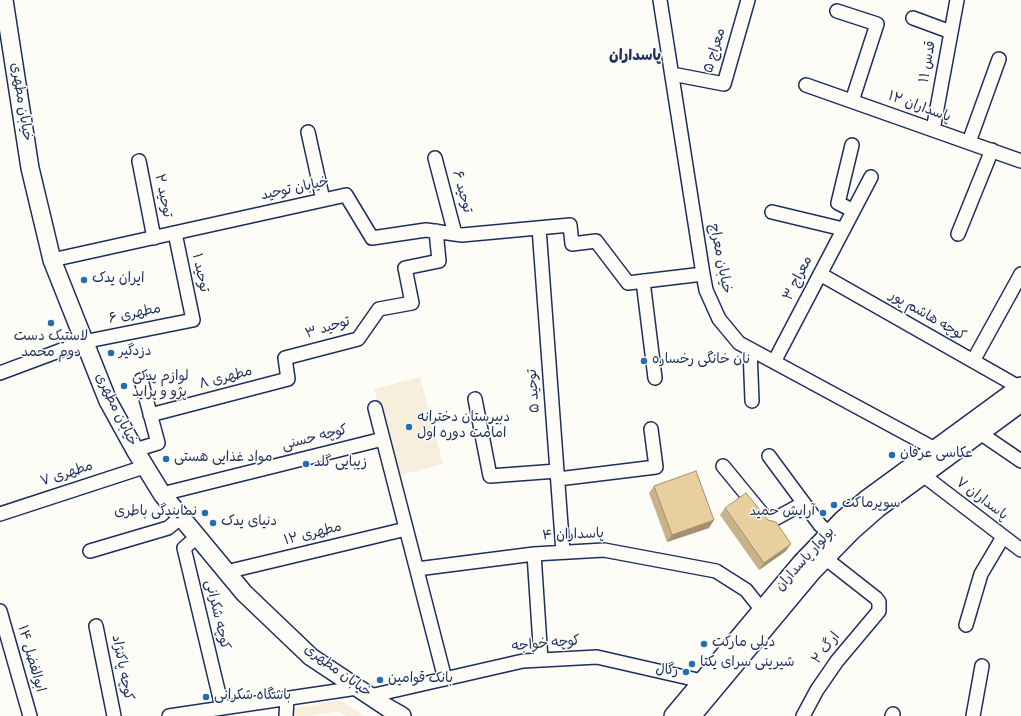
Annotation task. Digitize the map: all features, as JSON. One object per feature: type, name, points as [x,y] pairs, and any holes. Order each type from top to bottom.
[{"type":"main road","name":"خیابان مطهری","points":[[4,0],[30,168],[52,260],[83,342],[108,401],[144,467],[162,494],[244,593],[312,657],[391,713]]},
{"type":"main road","name":"بولوار پاسداران","points":[[692,716],[825,558],[852,531],[877,509],[980,433],[1020,392]]},
{"type":"main road","name":"بولوار پاسداران","points":[[673,716],[829,533],[868,498],[934,449],[1020,392]]},
{"type":"street","name":"خیابان معراج","points":[[660,0],[703,274],[706,290],[719,319],[739,343],[934,449]]},
{"type":"street","name":"معراج ۵","points":[[672,74],[724,84],[748,0]]},
{"type":"street","name":"قدس ۱۱","points":[[933,130],[957,0]]},
{"type":"street","points":[[837,11],[877,24],[852,101]]},
{"type":"street","points":[[913,18],[951,32]]},
{"type":"street","points":[[969,142],[999,59]]},
{"type":"street","name":"پاسداران ۱۲","points":[[806,85],[1021,161]]},
{"type":"street","points":[[308,132],[323,200]]},
{"type":"street","points":[[852,145],[838,203],[852,210]]},
{"type":"street","points":[[958,234],[992,150]]},
{"type":"street","name":"توحید ۶","points":[[435,158],[455,234]]},
{"type":"street","name":"توحید ۲","points":[[139,161],[154,238]]},
{"type":"street","name":"معراج ۳","points":[[774,362],[852,210],[871,177]]},
{"type":"street","name":"خیابان توحید","points":[[52,260],[346,195],[372,238],[426,230],[462,235],[570,225],[572,244],[596,241],[628,282],[703,274]]},
{"type":"street","points":[[772,212],[843,229]]},
{"type":"street","name":"توحید ۵","points":[[539,228],[563,552]]},
{"type":"street","name":"توحید ۳","points":[[285,358],[358,339],[380,310],[412,302],[405,268],[439,261],[436,231]]},
{"type":"street","name":"توحید ۱","points":[[175,233],[193,320]]},
{"type":"street","name":"کوچه هاشم پور","points":[[820,274],[973,361],[1020,392]]},
{"type":"street","points":[[973,361],[1021,274]]},
{"type":"street","points":[[643,281],[655,378]]},
{"type":"street","name":"مطهری ۶","points":[[0,373],[83,342],[193,320]]},
{"type":"street","points":[[750,349],[752,401]]},
{"type":"street","name":"مطهری ۸","points":[[150,415],[288,380],[285,358]]},
{"type":"street","points":[[135,450],[158,443],[141,380]]},
{"type":"street","points":[[475,399],[490,476],[557,475],[656,467],[651,429]]},
{"type":"street","points":[[375,408],[445,679]]},
{"type":"street","points":[[980,433],[1021,461]]},
{"type":"street","name":"کوچه حسنی","points":[[162,494],[383,439]]},
{"type":"street","points":[[769,456],[804,503],[829,533]]},
{"type":"street","points":[[723,466],[769,522],[804,503]]},
{"type":"street","name":"مطهری ۷","points":[[0,514],[144,467]]},
{"type":"street","name":"پاسداران ۷","points":[[923,475],[1021,550]]},
{"type":"street","points":[[90,551],[168,528],[181,517]]},
{"type":"street","name":"مطهری ۱۲","points":[[226,572],[406,529]]},
{"type":"street","name":"کوچه شکرانی","points":[[197,537],[184,548],[227,710]]},
{"type":"street","points":[[966,625],[981,574],[1003,537]]},
{"type":"street","name":"پاسداران ۴","points":[[417,569],[534,554],[604,550],[716,571],[746,590],[762,610]]},
{"type":"street","points":[[534,554],[541,660]]},
{"type":"street","name":"ارگ ۲","points":[[803,716],[827,675],[848,647],[877,615],[880,606],[876,598],[825,558]]},
{"type":"street","name":"ابوالفضل ۱۴","points":[[0,611],[30,716]]},
{"type":"street","name":"کوچه پاکنژاد","points":[[96,626],[114,716]]},
{"type":"street","name":"کوچه خواجه","points":[[169,716],[227,710],[287,698],[363,692],[445,679],[523,661],[597,657],[702,681]]},
{"type":"street","points":[[973,716],[982,666]]},
{"type":"street","points":[[286,716],[287,698]]},
{"type":"shaded area","name":"دبیرستان دخترانه امامت دوره اول","points":[[420,377],[443,464],[397,476],[374,389]]},
{"type":"shaded area","points":[[340,700],[364,716],[346,716],[338,711],[311,716],[293,716],[293,709]]},
{"type":"building","points":[[696,471],[714,520],[672,535],[654,486]]},
{"type":"building","points":[[746,493],[768,520],[776,522],[791,544],[764,563],[725,508]]},
{"type":"place","name":"ایران یدک","points":[[84,280]]},
{"type":"place","name":"لاستیک دست دوم محمد","points":[[51,323]]},
{"type":"place","name":"دزدگیر","points":[[111,353]]},
{"type":"place","name":"نان خانگی رخساره","points":[[644,361]]},
{"type":"place","name":"لوازم یدکی پژو و پراید","points":[[124,386]]},
{"type":"place","name":"دبیرستان دخترانه امامت دوره اول","points":[[409,427]]},
{"type":"place","name":"عکاسی عرفان","points":[[892,455]]},
{"type":"place","name":"مواد غذایی هستی","points":[[166,459]]},
{"type":"place","name":"زیبایی گلد","points":[[306,464]]},
{"type":"place","name":"سوپرماکت","points":[[834,505]]},
{"type":"place","name":"نمایندگی باطری","points":[[205,513]]},
{"type":"place","name":"آرایش حمید","points":[[823,513]]},
{"type":"place","name":"دنیای یدک","points":[[213,523]]},
{"type":"place","name":"دیلی مارکت","points":[[704,644]]},
{"type":"place","name":"شیرینی سرای یکتا","points":[[692,664]]},
{"type":"place","name":"رگال","points":[[686,672]]},
{"type":"place","name":"بانک قوامین","points":[[380,680]]},
{"type":"place","name":"باشگاه شکرانی","points":[[206,697]]},
{"type":"district","name":"پاسداران","points":[[635,58]]}]
